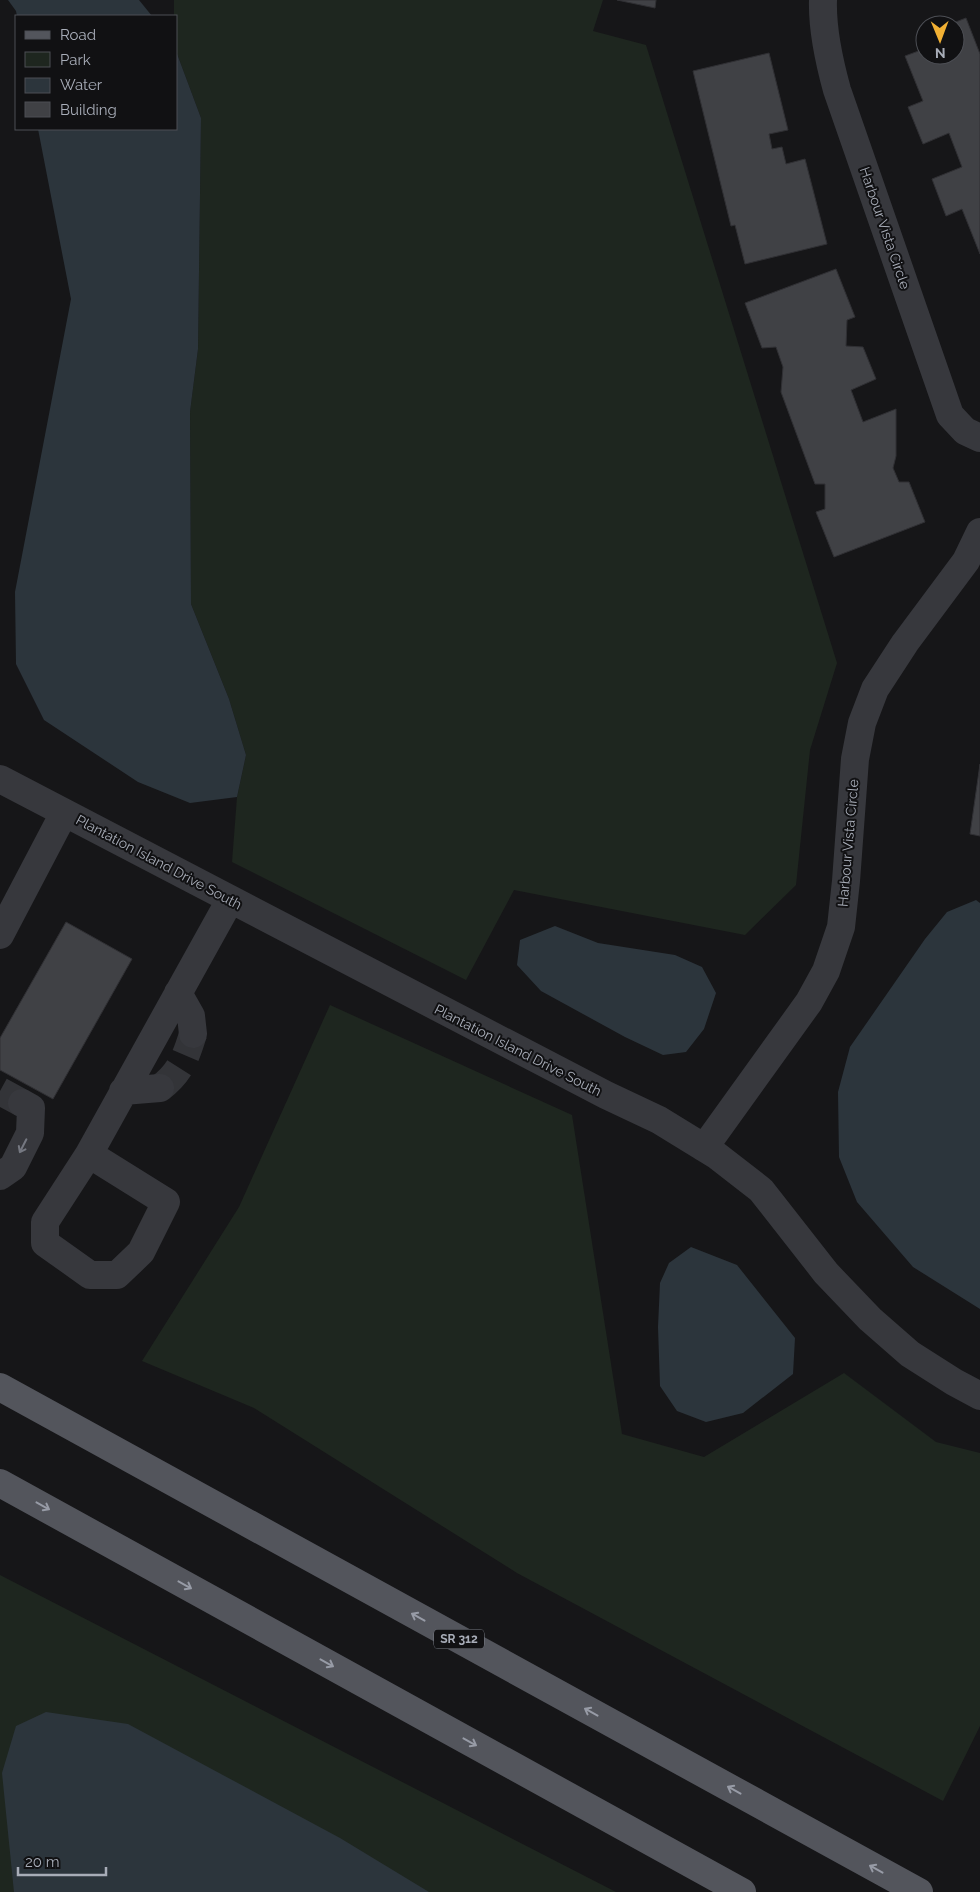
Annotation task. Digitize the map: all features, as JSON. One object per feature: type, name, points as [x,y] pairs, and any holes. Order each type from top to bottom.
[{"type":"main road","name":"SR 312","points":[[0,1387],[919,1892]]},
{"type":"main road","points":[[0,1483],[742,1892]]},
{"type":"street","name":"Harbour Vista Circle","points":[[822,0],[830,64],[837,90],[950,415],[964,431],[980,438]]},
{"type":"street","name":"Harbour Vista Circle","points":[[704,1148],[809,1002],[826,971],[841,927],[855,759],[862,723],[875,689],[905,643],[966,561],[980,532]]},
{"type":"street","name":"Plantation Island Drive South","points":[[0,779],[606,1095],[659,1120],[716,1154],[761,1190],[826,1273],[870,1319],[910,1354],[980,1396]]},
{"type":"street","points":[[0,935],[64,812]]},
{"type":"street","points":[[89,1154],[166,1202],[140,1252],[117,1275],[90,1275],[45,1243],[46,1222],[89,1154],[230,900]]},
{"type":"street","points":[[178,993],[191,1016],[193,1034]]},
{"type":"street","points":[[123,1091],[160,1088]]},
{"type":"street","points":[[0,1176],[13,1167],[30,1133],[31,1108],[22,1102]]},
{"type":"green space","points":[[174,0],[603,0],[593,31],[646,45],[837,663],[810,750],[796,885],[745,935],[514,890],[466,980],[232,862],[237,797],[246,755],[229,699],[191,604],[190,412],[198,349],[201,118],[178,56],[178,15],[174,15]]},
{"type":"green space","points":[[330,1005],[572,1115],[622,1434],[704,1457],[844,1373],[936,1442],[980,1453],[980,1726],[943,1801],[517,1573],[254,1408],[142,1361],[239,1207]]},
{"type":"green space","points":[[0,1575],[616,1892],[0,1892]]},
{"type":"water","points":[[8,0],[139,0],[151,15],[17,15]]},
{"type":"water","points":[[178,56],[201,118],[198,349],[190,412],[191,604],[229,699],[246,755],[237,797],[190,803],[138,782],[44,720],[16,664],[15,592],[71,299],[38,130],[178,130]]},
{"type":"water","points":[[976,900],[980,903],[980,1309],[913,1267],[857,1202],[839,1157],[838,1092],[850,1047],[925,939],[947,912]]},
{"type":"water","points":[[555,926],[598,943],[675,955],[702,967],[716,993],[704,1029],[686,1052],[663,1055],[625,1037],[541,991],[517,965],[520,940]]},
{"type":"water","points":[[691,1247],[737,1265],[795,1338],[793,1374],[743,1413],[706,1422],[677,1411],[660,1386],[658,1327],[660,1283],[669,1263]]},
{"type":"water","points":[[46,1712],[128,1724],[340,1838],[429,1892],[14,1892],[2,1773],[16,1726]]},
{"type":"building","points":[[617,0],[656,0],[655,8]]},
{"type":"building","points":[[965,18],[980,54],[980,254],[962,209],[946,216],[932,179],[962,167],[949,133],[923,144],[908,107],[923,101],[905,56],[915,52],[915,65],[965,65]]},
{"type":"building","points":[[769,53],[788,130],[769,134],[772,149],[782,147],[786,164],[805,159],[827,244],[745,264],[735,225],[731,226],[693,71]]},
{"type":"building","points":[[836,269],[855,317],[847,320],[846,346],[863,347],[876,379],[851,390],[863,422],[896,409],[896,456],[893,468],[899,482],[909,482],[925,522],[834,557],[816,512],[825,509],[825,484],[815,484],[781,392],[783,367],[776,347],[762,348],[745,303]]},
{"type":"building","points":[[980,764],[980,836],[970,834]]},
{"type":"building","points":[[66,922],[132,959],[53,1099],[0,1070],[0,1038]]},
{"type":"tunnel","points":[[160,1088],[173,1076],[181,1064],[193,1034]]},
{"type":"tunnel","points":[[0,1091],[22,1103]]}]
